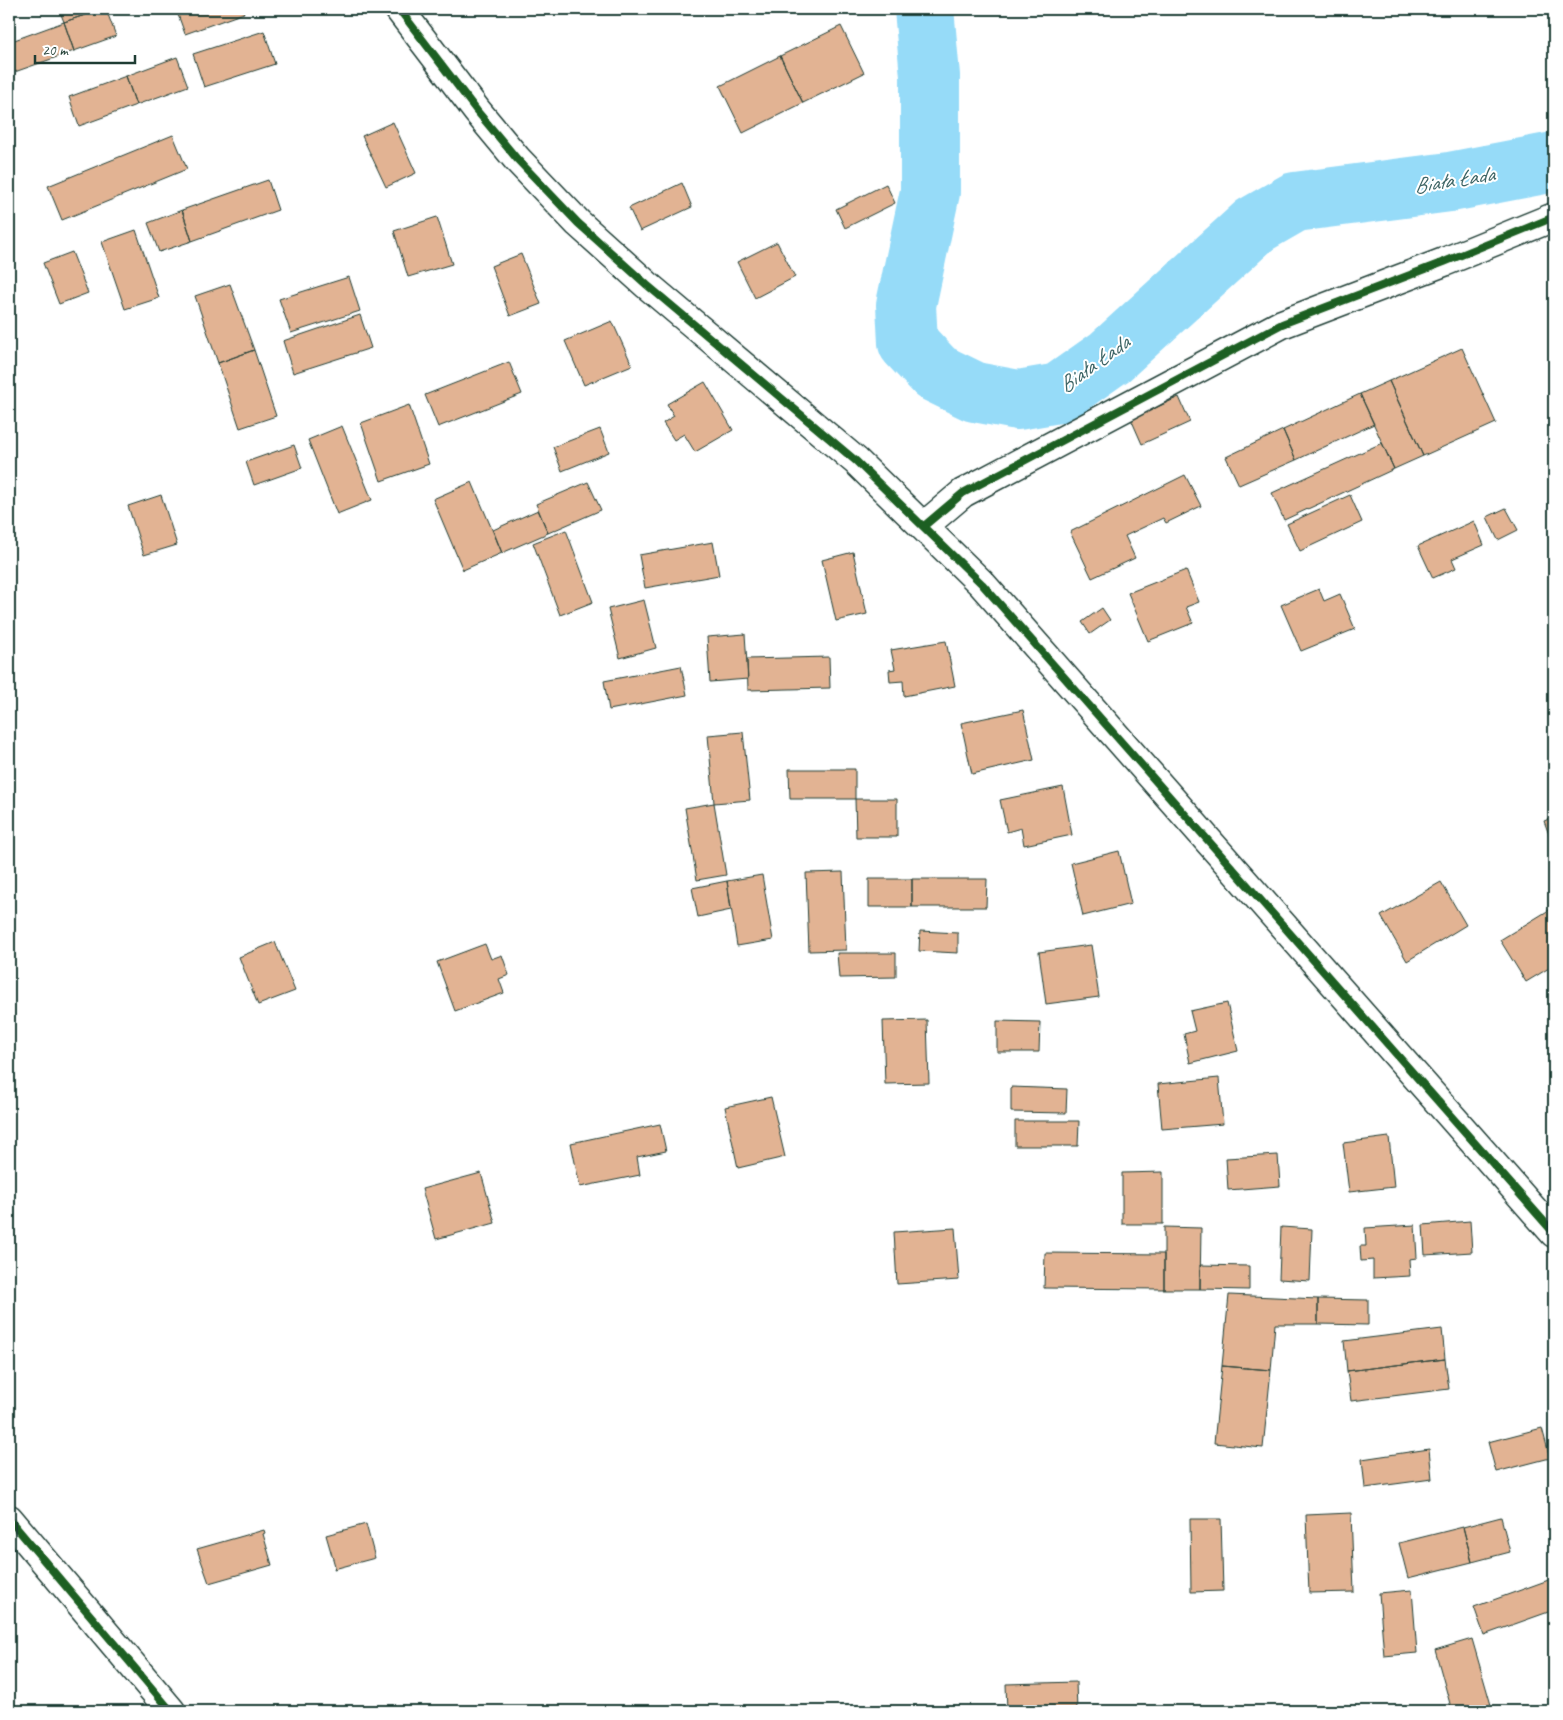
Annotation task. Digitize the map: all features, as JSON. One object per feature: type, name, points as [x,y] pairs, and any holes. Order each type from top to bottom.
[{"type":"street","points":[[399,9],[477,111],[517,159],[567,211],[647,285],[856,461],[982,584],[1554,1233]]},
{"type":"street","points":[[924,526],[963,493],[1282,324],[1554,218]]},
{"type":"street","points":[[9,1519],[170,1711]]},
{"type":"building","points":[[59,9],[103,9],[64,22]]},
{"type":"building","points":[[106,9],[116,36],[74,51],[64,22]]},
{"type":"building","points":[[176,9],[242,9],[244,13],[185,34]]},
{"type":"building","points":[[64,22],[74,51],[9,74],[9,42]]},
{"type":"building","points":[[841,26],[864,73],[803,103],[780,56]]},
{"type":"building","points":[[264,31],[275,64],[204,87],[193,54]]},
{"type":"building","points":[[780,56],[803,103],[743,133],[720,86]]},
{"type":"building","points":[[177,57],[188,86],[136,105],[126,76]]},
{"type":"building","points":[[126,76],[136,105],[79,126],[69,97]]},
{"type":"building","points":[[393,122],[416,173],[386,187],[362,136]]},
{"type":"building","points":[[173,135],[187,169],[62,220],[48,186]]},
{"type":"building","points":[[268,180],[278,210],[192,241],[182,210]]},
{"type":"building","points":[[682,183],[692,207],[640,231],[629,208]]},
{"type":"building","points":[[886,184],[895,203],[845,228],[836,209]]},
{"type":"building","points":[[182,210],[192,241],[159,252],[148,223]]},
{"type":"building","points":[[437,217],[452,264],[408,277],[394,231]]},
{"type":"building","points":[[136,230],[159,298],[125,309],[102,242]]},
{"type":"building","points":[[777,242],[795,277],[755,298],[737,262]]},
{"type":"building","points":[[72,252],[88,293],[59,304],[43,263]]},
{"type":"building","points":[[521,254],[541,304],[510,316],[491,266]]},
{"type":"building","points":[[349,277],[360,311],[291,333],[279,299]]},
{"type":"building","points":[[230,284],[254,350],[218,363],[195,296]]},
{"type":"building","points":[[360,315],[371,348],[293,373],[283,341]]},
{"type":"building","points":[[612,321],[632,365],[584,385],[565,341]]},
{"type":"building","points":[[1462,348],[1496,423],[1423,456],[1389,381]]},
{"type":"building","points":[[254,350],[276,416],[240,428],[218,363]]},
{"type":"building","points":[[509,362],[522,394],[438,427],[425,395]]},
{"type":"building","points":[[1389,381],[1423,456],[1394,469],[1360,394]]},
{"type":"building","points":[[705,382],[733,430],[695,452],[684,434],[674,440],[663,423],[674,416],[667,404]]},
{"type":"building","points":[[1360,394],[1374,424],[1296,460],[1283,430]]},
{"type":"building","points":[[1179,397],[1190,422],[1142,444],[1131,419]]},
{"type":"building","points":[[409,405],[429,464],[381,481],[361,423]]},
{"type":"building","points":[[342,426],[372,500],[337,514],[308,440]]},
{"type":"building","points":[[600,429],[609,452],[562,471],[553,447]]},
{"type":"building","points":[[1283,430],[1296,460],[1239,485],[1226,457]]},
{"type":"building","points":[[1382,443],[1394,469],[1284,520],[1272,493]]},
{"type":"building","points":[[294,445],[302,468],[254,485],[246,462]]},
{"type":"building","points":[[1185,475],[1201,506],[1166,523],[1163,518],[1125,536],[1135,558],[1092,578],[1070,532]]},
{"type":"building","points":[[472,482],[502,553],[463,570],[433,499]]},
{"type":"building","points":[[588,482],[601,510],[548,533],[536,504]]},
{"type":"building","points":[[161,495],[177,545],[144,555],[128,506]]},
{"type":"building","points":[[1350,495],[1362,522],[1300,551],[1287,524]]},
{"type":"building","points":[[1506,508],[1518,530],[1498,540],[1487,517]]},
{"type":"building","points":[[538,510],[548,533],[502,553],[493,530]]},
{"type":"building","points":[[1474,521],[1484,545],[1452,559],[1456,568],[1433,578],[1418,546]]},
{"type":"building","points":[[566,530],[593,602],[560,615],[533,543]]},
{"type":"building","points":[[713,542],[719,575],[645,588],[639,555]]},
{"type":"building","points":[[853,552],[867,614],[836,621],[822,560]]},
{"type":"building","points":[[1186,570],[1199,602],[1186,607],[1193,623],[1148,641],[1128,593]]},
{"type":"building","points":[[1319,589],[1324,601],[1340,594],[1355,629],[1301,651],[1281,605]]},
{"type":"building","points":[[644,600],[656,648],[620,658],[608,609]]},
{"type":"building","points":[[1102,608],[1110,620],[1090,634],[1082,622]]},
{"type":"building","points":[[745,634],[748,679],[710,682],[707,637]]},
{"type":"building","points":[[946,641],[955,686],[904,696],[903,681],[890,682],[889,670],[895,669],[891,650]]},
{"type":"building","points":[[829,657],[830,688],[748,690],[747,659]]},
{"type":"building","points":[[681,666],[687,695],[609,710],[604,681]]},
{"type":"building","points":[[1023,710],[1034,760],[972,774],[961,723]]},
{"type":"building","points":[[743,732],[750,800],[714,803],[708,735]]},
{"type":"building","points":[[789,769],[855,769],[855,799],[790,799]]},
{"type":"building","points":[[1063,787],[1072,835],[1024,845],[1021,828],[1007,832],[1000,800]]},
{"type":"building","points":[[855,799],[897,799],[897,837],[856,837]]},
{"type":"building","points":[[714,803],[726,875],[697,880],[685,808]]},
{"type":"building","points":[[1554,817],[1554,848],[1544,821]]},
{"type":"building","points":[[1119,851],[1131,904],[1083,916],[1071,863]]},
{"type":"building","points":[[843,872],[846,950],[809,951],[806,873]]},
{"type":"building","points":[[762,875],[773,940],[737,946],[727,881]]},
{"type":"building","points":[[869,879],[912,879],[912,907],[869,907]]},
{"type":"building","points":[[912,879],[987,879],[986,907],[912,907]]},
{"type":"building","points":[[727,881],[731,910],[698,917],[692,888]]},
{"type":"building","points":[[1441,882],[1466,925],[1407,961],[1381,916]]},
{"type":"building","points":[[1554,907],[1554,965],[1526,982],[1500,940]]},
{"type":"building","points":[[920,931],[958,933],[958,953],[919,951]]},
{"type":"building","points":[[275,942],[295,991],[258,1005],[239,957]]},
{"type":"building","points":[[485,944],[491,959],[502,955],[509,975],[499,979],[504,993],[455,1011],[437,962]]},
{"type":"building","points":[[1091,945],[1099,997],[1046,1004],[1039,952]]},
{"type":"building","points":[[837,953],[896,953],[896,977],[839,978]]},
{"type":"building","points":[[1227,1003],[1238,1051],[1190,1063],[1184,1034],[1195,1031],[1190,1011]]},
{"type":"building","points":[[927,1020],[929,1083],[885,1084],[883,1021]]},
{"type":"building","points":[[997,1021],[1040,1022],[1039,1052],[997,1052]]},
{"type":"building","points":[[1219,1078],[1223,1124],[1162,1129],[1158,1084]]},
{"type":"building","points":[[1011,1087],[1067,1089],[1066,1113],[1011,1112]]},
{"type":"building","points":[[771,1097],[785,1157],[738,1168],[725,1107]]},
{"type":"building","points":[[1015,1121],[1079,1121],[1078,1146],[1015,1146]]},
{"type":"building","points":[[660,1124],[666,1151],[637,1157],[640,1175],[580,1187],[571,1143]]},
{"type":"building","points":[[1389,1137],[1394,1187],[1349,1192],[1343,1143]]},
{"type":"building","points":[[1278,1155],[1280,1186],[1228,1190],[1226,1158]]},
{"type":"building","points":[[1163,1172],[1163,1224],[1122,1224],[1122,1173]]},
{"type":"building","points":[[481,1173],[495,1223],[436,1239],[422,1189]]},
{"type":"building","points":[[1470,1221],[1472,1252],[1425,1255],[1423,1225]]},
{"type":"building","points":[[1415,1225],[1417,1258],[1409,1259],[1410,1276],[1373,1278],[1373,1260],[1361,1261],[1360,1246],[1366,1246],[1365,1228]]},
{"type":"building","points":[[1164,1227],[1201,1228],[1200,1289],[1164,1289]]},
{"type":"building","points":[[1281,1227],[1312,1229],[1310,1281],[1279,1279]]},
{"type":"building","points":[[955,1228],[959,1280],[897,1284],[894,1232]]},
{"type":"building","points":[[1045,1253],[1164,1254],[1164,1289],[1044,1288]]},
{"type":"building","points":[[1200,1265],[1249,1266],[1249,1290],[1200,1289]]},
{"type":"building","points":[[1229,1295],[1318,1299],[1318,1324],[1275,1324],[1271,1370],[1222,1366]]},
{"type":"building","points":[[1318,1299],[1368,1300],[1368,1325],[1318,1324]]},
{"type":"building","points":[[1442,1329],[1445,1359],[1347,1371],[1344,1341]]},
{"type":"building","points":[[1445,1359],[1449,1389],[1351,1401],[1347,1371]]},
{"type":"building","points":[[1222,1366],[1271,1370],[1263,1448],[1214,1443]]},
{"type":"building","points":[[1542,1428],[1550,1458],[1496,1472],[1488,1442]]},
{"type":"building","points":[[1429,1449],[1432,1479],[1365,1488],[1362,1459]]},
{"type":"building","points":[[1351,1513],[1354,1592],[1309,1593],[1306,1515]]},
{"type":"building","points":[[1501,1517],[1510,1552],[1472,1562],[1463,1527]]},
{"type":"building","points":[[1190,1519],[1221,1519],[1223,1591],[1191,1592]]},
{"type":"building","points":[[366,1524],[375,1558],[334,1569],[335,1566],[326,1535]]},
{"type":"building","points":[[1463,1527],[1472,1562],[1408,1578],[1399,1543]]},
{"type":"building","points":[[264,1530],[265,1533],[263,1534],[272,1565],[209,1583],[197,1549]]},
{"type":"building","points":[[1554,1578],[1554,1610],[1484,1635],[1474,1607]]},
{"type":"building","points":[[1412,1590],[1417,1653],[1384,1656],[1379,1593]]},
{"type":"building","points":[[1472,1639],[1491,1705],[1469,1711],[1452,1711],[1435,1650]]},
{"type":"building","points":[[1076,1682],[1077,1711],[1007,1711],[1006,1684]]},
{"type":"waterway","name":"Biała Łada","points":[[924,9],[930,76],[930,192],[906,305],[908,343],[936,373],[975,392],[1018,400],[1059,393],[1110,357],[1255,225],[1295,202],[1450,182],[1554,162]]},
{"type":"cycle path","points":[[399,9],[477,111],[517,159],[578,223],[647,285],[856,461],[982,584],[1554,1233]]},
{"type":"cycle path","points":[[924,526],[963,493],[1282,324],[1444,262],[1554,217]]},
{"type":"cycle path","points":[[9,1519],[171,1711]]}]
